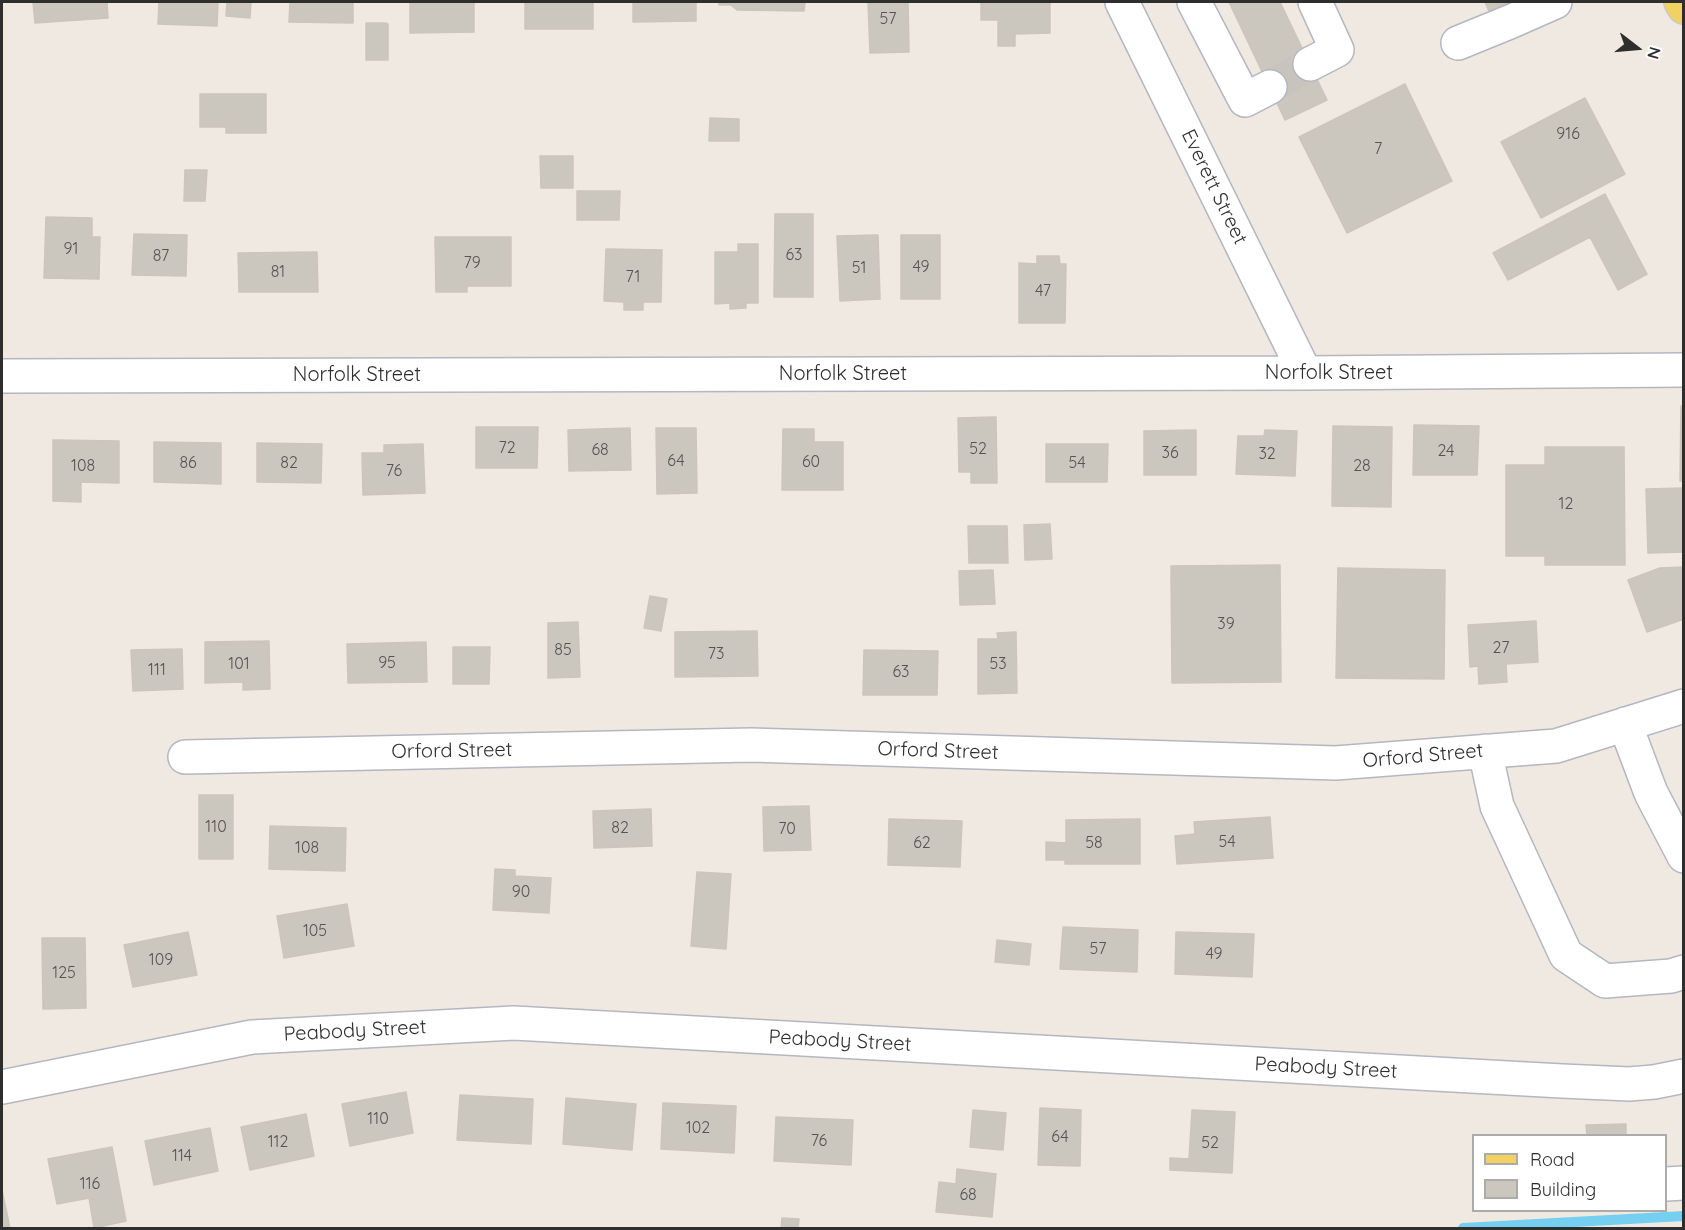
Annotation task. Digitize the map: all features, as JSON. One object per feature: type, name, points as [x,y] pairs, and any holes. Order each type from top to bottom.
[{"type":"main road","points":[[1682,2],[1683,7]]},
{"type":"street","name":"Everett Street","points":[[1122,2],[1305,373]]},
{"type":"street","points":[[1194,2],[1258,94]]},
{"type":"street","points":[[1315,2],[1324,57]]},
{"type":"street","points":[[1458,43],[1555,2]]},
{"type":"street","name":"Norfolk Street","points":[[2,376],[1683,370]]},
{"type":"street","name":"Orford Street","points":[[185,756],[751,745],[1336,764],[1556,746],[1683,706]]},
{"type":"street","points":[[1625,724],[1651,794],[1683,856]]},
{"type":"street","points":[[1485,751],[1497,806],[1566,955],[1605,981],[1671,976],[1683,972]]},
{"type":"street","name":"Peabody Street","points":[[2,1087],[252,1037],[514,1023],[1562,1082],[1629,1084],[1683,1076]]},
{"type":"street","points":[[1667,1184],[1683,1183]]},
{"type":"building","points":[[33,2],[107,2],[108,18],[35,23]]},
{"type":"building","points":[[159,2],[218,2],[217,26],[158,24]]},
{"type":"building","points":[[227,2],[251,2],[250,18],[226,16]]},
{"type":"building","points":[[290,2],[353,2],[353,23],[289,22]]},
{"type":"building","points":[[410,2],[474,2],[474,32],[410,33]]},
{"type":"building","points":[[525,2],[593,2],[593,29],[525,29]]},
{"type":"building","points":[[633,2],[696,2],[696,21],[633,22]]},
{"type":"building","points":[[719,2],[805,2],[804,11],[737,10],[731,5],[719,5]]},
{"type":"building","points":[[868,2],[908,2],[909,52],[870,53]]},
{"type":"building","points":[[981,2],[1050,2],[1050,33],[1015,34],[1015,46],[998,46],[998,20],[981,20]]},
{"type":"building","points":[[1229,2],[1280,2],[1327,100],[1285,120]]},
{"type":"building","points":[[1485,2],[1525,2],[1491,16]]},
{"type":"building","points":[[366,23],[388,24],[388,60],[366,60]]},
{"type":"building","points":[[1405,84],[1452,181],[1347,233],[1299,137]]},
{"type":"building","points":[[200,94],[266,94],[266,133],[226,133],[226,127],[200,127]]},
{"type":"building","points":[[1585,98],[1625,174],[1541,218],[1501,142]]},
{"type":"building","points":[[710,118],[739,119],[739,141],[709,141]]},
{"type":"building","points":[[540,156],[573,156],[573,188],[541,188]]},
{"type":"building","points":[[185,170],[207,170],[205,201],[184,201]]},
{"type":"building","points":[[577,191],[620,191],[619,220],[577,220]]},
{"type":"building","points":[[1605,194],[1647,274],[1618,290],[1590,237],[1508,280],[1493,253]]},
{"type":"building","points":[[775,214],[813,214],[813,297],[774,297]]},
{"type":"building","points":[[46,217],[92,218],[92,237],[100,237],[99,279],[44,278]]},
{"type":"building","points":[[134,234],[187,235],[186,276],[132,275]]},
{"type":"building","points":[[878,235],[880,299],[840,301],[837,236]]},
{"type":"building","points":[[901,235],[940,235],[940,299],[901,299]]},
{"type":"building","points":[[435,237],[511,237],[511,286],[467,286],[467,292],[436,292]]},
{"type":"building","points":[[738,244],[758,244],[758,303],[746,303],[746,308],[730,309],[730,303],[715,304],[715,252],[738,252]]},
{"type":"building","points":[[606,249],[662,250],[661,302],[643,302],[643,310],[624,310],[624,302],[604,301]]},
{"type":"building","points":[[317,252],[318,292],[239,292],[238,253]]},
{"type":"building","points":[[1037,256],[1059,256],[1060,264],[1066,264],[1065,323],[1019,323],[1019,263],[1037,264]]},
{"type":"building","points":[[1681,406],[1684,406],[1684,481],[1680,481]]},
{"type":"building","points":[[996,417],[997,483],[971,483],[971,472],[959,472],[958,418]]},
{"type":"building","points":[[1414,425],[1479,426],[1477,475],[1413,475]]},
{"type":"building","points":[[1333,426],[1392,427],[1391,507],[1332,506]]},
{"type":"building","points":[[476,427],[538,427],[537,468],[476,468]]},
{"type":"building","points":[[630,428],[631,470],[569,471],[568,430]]},
{"type":"building","points":[[656,428],[696,428],[697,493],[657,494]]},
{"type":"building","points":[[783,429],[814,429],[814,442],[843,442],[843,490],[782,490]]},
{"type":"building","points":[[1196,430],[1196,475],[1144,475],[1144,431]]},
{"type":"building","points":[[1265,430],[1297,431],[1295,476],[1236,474],[1238,436],[1264,436]]},
{"type":"building","points":[[53,440],[119,441],[119,483],[81,482],[81,502],[53,501]]},
{"type":"building","points":[[154,442],[221,443],[221,484],[154,482]]},
{"type":"building","points":[[257,443],[322,444],[321,483],[257,482]]},
{"type":"building","points":[[423,444],[425,493],[363,495],[362,453],[384,453],[384,445]]},
{"type":"building","points":[[1046,444],[1108,444],[1107,482],[1046,482]]},
{"type":"building","points":[[1545,447],[1624,447],[1625,565],[1545,565],[1545,556],[1506,556],[1506,465],[1545,465]]},
{"type":"building","points":[[1684,488],[1684,552],[1648,553],[1646,489]]},
{"type":"building","points":[[1050,524],[1052,559],[1025,560],[1024,525]]},
{"type":"building","points":[[968,526],[1007,526],[1008,563],[969,563]]},
{"type":"building","points":[[1280,565],[1281,682],[1172,683],[1171,566]]},
{"type":"building","points":[[1684,567],[1684,619],[1647,632],[1628,580],[1660,568]]},
{"type":"building","points":[[1338,568],[1445,570],[1444,679],[1336,678]]},
{"type":"building","points":[[993,570],[995,604],[960,605],[959,571]]},
{"type":"building","points":[[650,596],[667,599],[661,631],[644,628]]},
{"type":"building","points":[[1536,621],[1538,662],[1506,664],[1507,682],[1479,684],[1478,666],[1470,667],[1468,625]]},
{"type":"building","points":[[578,622],[580,677],[548,678],[548,623]]},
{"type":"building","points":[[757,631],[758,676],[675,677],[675,632]]},
{"type":"building","points":[[1016,632],[1017,693],[978,694],[978,639],[998,639],[997,633]]},
{"type":"building","points":[[269,641],[270,689],[243,690],[243,682],[205,683],[205,642]]},
{"type":"building","points":[[426,642],[427,682],[348,683],[347,644]]},
{"type":"building","points":[[453,647],[490,647],[489,684],[453,684]]},
{"type":"building","points":[[182,649],[183,689],[133,691],[131,650]]},
{"type":"building","points":[[864,650],[938,651],[937,695],[863,695]]},
{"type":"building","points":[[199,795],[233,795],[233,859],[199,859]]},
{"type":"building","points":[[809,806],[811,850],[764,851],[763,807]]},
{"type":"building","points":[[651,809],[652,846],[594,848],[593,811]]},
{"type":"building","points":[[1270,817],[1273,858],[1177,864],[1175,836],[1195,834],[1194,822]]},
{"type":"building","points":[[889,819],[962,821],[960,867],[888,865]]},
{"type":"building","points":[[1140,819],[1140,864],[1065,864],[1065,860],[1046,860],[1046,842],[1066,843],[1066,820]]},
{"type":"building","points":[[270,826],[346,828],[345,871],[269,869]]},
{"type":"building","points":[[495,869],[515,870],[515,876],[551,878],[549,913],[493,910]]},
{"type":"building","points":[[697,872],[731,874],[726,949],[691,946]]},
{"type":"building","points":[[347,904],[354,946],[284,958],[277,916]]},
{"type":"building","points":[[1063,927],[1138,930],[1137,972],[1060,969]]},
{"type":"building","points":[[188,932],[197,975],[133,987],[124,945]]},
{"type":"building","points":[[1176,932],[1254,934],[1252,977],[1175,974]]},
{"type":"building","points":[[42,938],[85,938],[86,1008],[43,1009]]},
{"type":"building","points":[[997,940],[1031,944],[1029,965],[995,962]]},
{"type":"building","points":[[406,1092],[413,1133],[350,1146],[342,1104]]},
{"type":"building","points":[[460,1095],[533,1099],[531,1144],[457,1140]]},
{"type":"building","points":[[566,1098],[636,1104],[632,1150],[563,1144]]},
{"type":"building","points":[[663,1103],[736,1106],[734,1153],[661,1149]]},
{"type":"building","points":[[1040,1108],[1081,1110],[1080,1166],[1038,1165]]},
{"type":"building","points":[[973,1110],[1006,1113],[1003,1150],[970,1147]]},
{"type":"building","points":[[1192,1110],[1235,1112],[1232,1173],[1170,1170],[1170,1158],[1189,1159]]},
{"type":"building","points":[[306,1114],[314,1156],[250,1170],[241,1127]]},
{"type":"building","points":[[776,1117],[853,1120],[851,1165],[774,1161]]},
{"type":"building","points":[[1626,1124],[1626,1134],[1587,1134],[1586,1125]]},
{"type":"building","points":[[210,1128],[218,1171],[154,1185],[145,1141]]},
{"type":"building","points":[[112,1147],[126,1221],[94,1228],[89,1198],[57,1204],[48,1159]]},
{"type":"building","points":[[957,1169],[996,1174],[992,1217],[936,1212],[939,1182],[956,1184]]},
{"type":"building","points":[[2,1190],[10,1228],[2,1228]]},
{"type":"building","points":[[782,1218],[799,1219],[798,1228],[781,1228]]},
{"type":"waterway","points":[[1463,1228],[1684,1216]]},
{"type":"tunnel","points":[[1270,87],[1310,64]]}]
